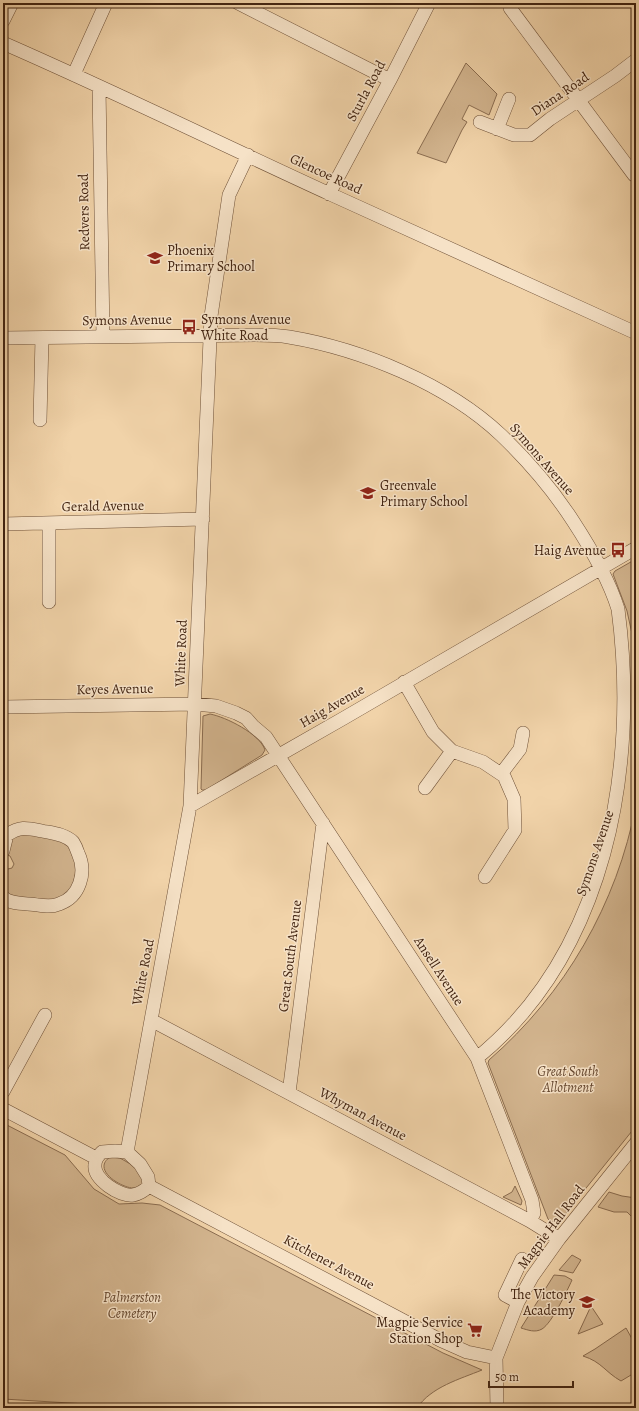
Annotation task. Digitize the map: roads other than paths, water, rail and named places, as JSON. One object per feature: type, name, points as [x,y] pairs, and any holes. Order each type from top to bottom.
[{"type":"street","points":[[3,20],[12,3]]},
{"type":"street","points":[[74,74],[106,3]]},
{"type":"street","points":[[238,3],[390,80]]},
{"type":"street","name":"Sturla Road","points":[[329,194],[429,3]]},
{"type":"street","points":[[512,3],[510,8],[636,176]]},
{"type":"street","name":"Glencoe Road","points":[[3,43],[74,74],[98,87],[248,155],[329,194],[636,333]]},
{"type":"street","name":"Diana Road","points":[[480,122],[514,135],[530,135],[636,60]]},
{"type":"street","name":"Redvers Road","points":[[98,87],[103,336]]},
{"type":"street","name":"Diana Road","points":[[498,129],[509,99]]},
{"type":"street","name":"White Road","points":[[127,1152],[190,806],[213,304],[228,201],[231,190],[248,155]]},
{"type":"street","name":"Symons Avenue","points":[[3,338],[211,335],[287,336],[353,352],[412,376],[461,404],[501,434],[541,476],[587,542],[615,602],[623,629],[634,697],[634,746]]},
{"type":"street","points":[[40,420],[42,338]]},
{"type":"street","name":"Gerald Avenue","points":[[3,524],[203,519]]},
{"type":"street","points":[[49,602],[50,523]]},
{"type":"street","name":"Haig Avenue","points":[[190,806],[636,548]]},
{"type":"street","points":[[404,682],[433,732],[452,751],[483,762],[502,774],[514,799],[515,830],[485,878]]},
{"type":"street","name":"Keyes Avenue","points":[[3,708],[195,704],[216,706],[246,718],[266,737],[279,755]]},
{"type":"street","points":[[502,774],[520,749],[523,733]]},
{"type":"street","points":[[425,788],[452,751]]},
{"type":"street","name":"Ansell Avenue","points":[[279,755],[477,1058],[533,1203],[534,1213],[530,1221]]},
{"type":"street","name":"Symons Avenue","points":[[628,800],[631,774]]},
{"type":"street","name":"Great South Avenue","points":[[289,1093],[323,823]]},
{"type":"street","points":[[3,851],[7,835],[16,829],[25,828],[58,834],[76,846],[81,859],[83,871],[80,882],[73,895],[58,905],[50,906],[10,901],[3,897]]},
{"type":"street","name":"Symons Avenue","points":[[477,1058],[493,1045],[516,1022],[559,969],[601,892],[621,830]]},
{"type":"street","points":[[3,1092],[45,1015]]},
{"type":"street","name":"Whyman Avenue","points":[[151,1020],[530,1221],[559,1239]]},
{"type":"street","points":[[3,1109],[96,1158]]},
{"type":"street","name":"Magpie Hall Road","points":[[496,1408],[496,1358],[518,1302],[532,1277],[559,1239],[636,1142]]},
{"type":"street","points":[[102,1152],[127,1152],[145,1170],[148,1177],[149,1186],[132,1195],[110,1187],[95,1172],[94,1165],[96,1158],[102,1152]]},
{"type":"street","name":"Kitchener Avenue","points":[[149,1186],[440,1340],[466,1352],[496,1358]]},
{"type":"street","points":[[518,1302],[505,1294],[522,1259]]},
{"type":"place","name":"Phoenix Primary School","points":[[155,258]]},
{"type":"place","name":"Symons Avenue White Road","points":[[189,327]]},
{"type":"place","name":"Greenvale Primary School","points":[[368,493]]},
{"type":"place","name":"Haig Avenue","points":[[618,550]]},
{"type":"place","name":"The Victory Academy","points":[[587,1302]]},
{"type":"place","name":"Magpie Service Station Shop","points":[[475,1330]]},
{"type":"park label","name":"Great South Allotment","points":[[568,1080]]},
{"type":"park label","name":"Palmerston Cemetery","points":[[132,1306]]}]
